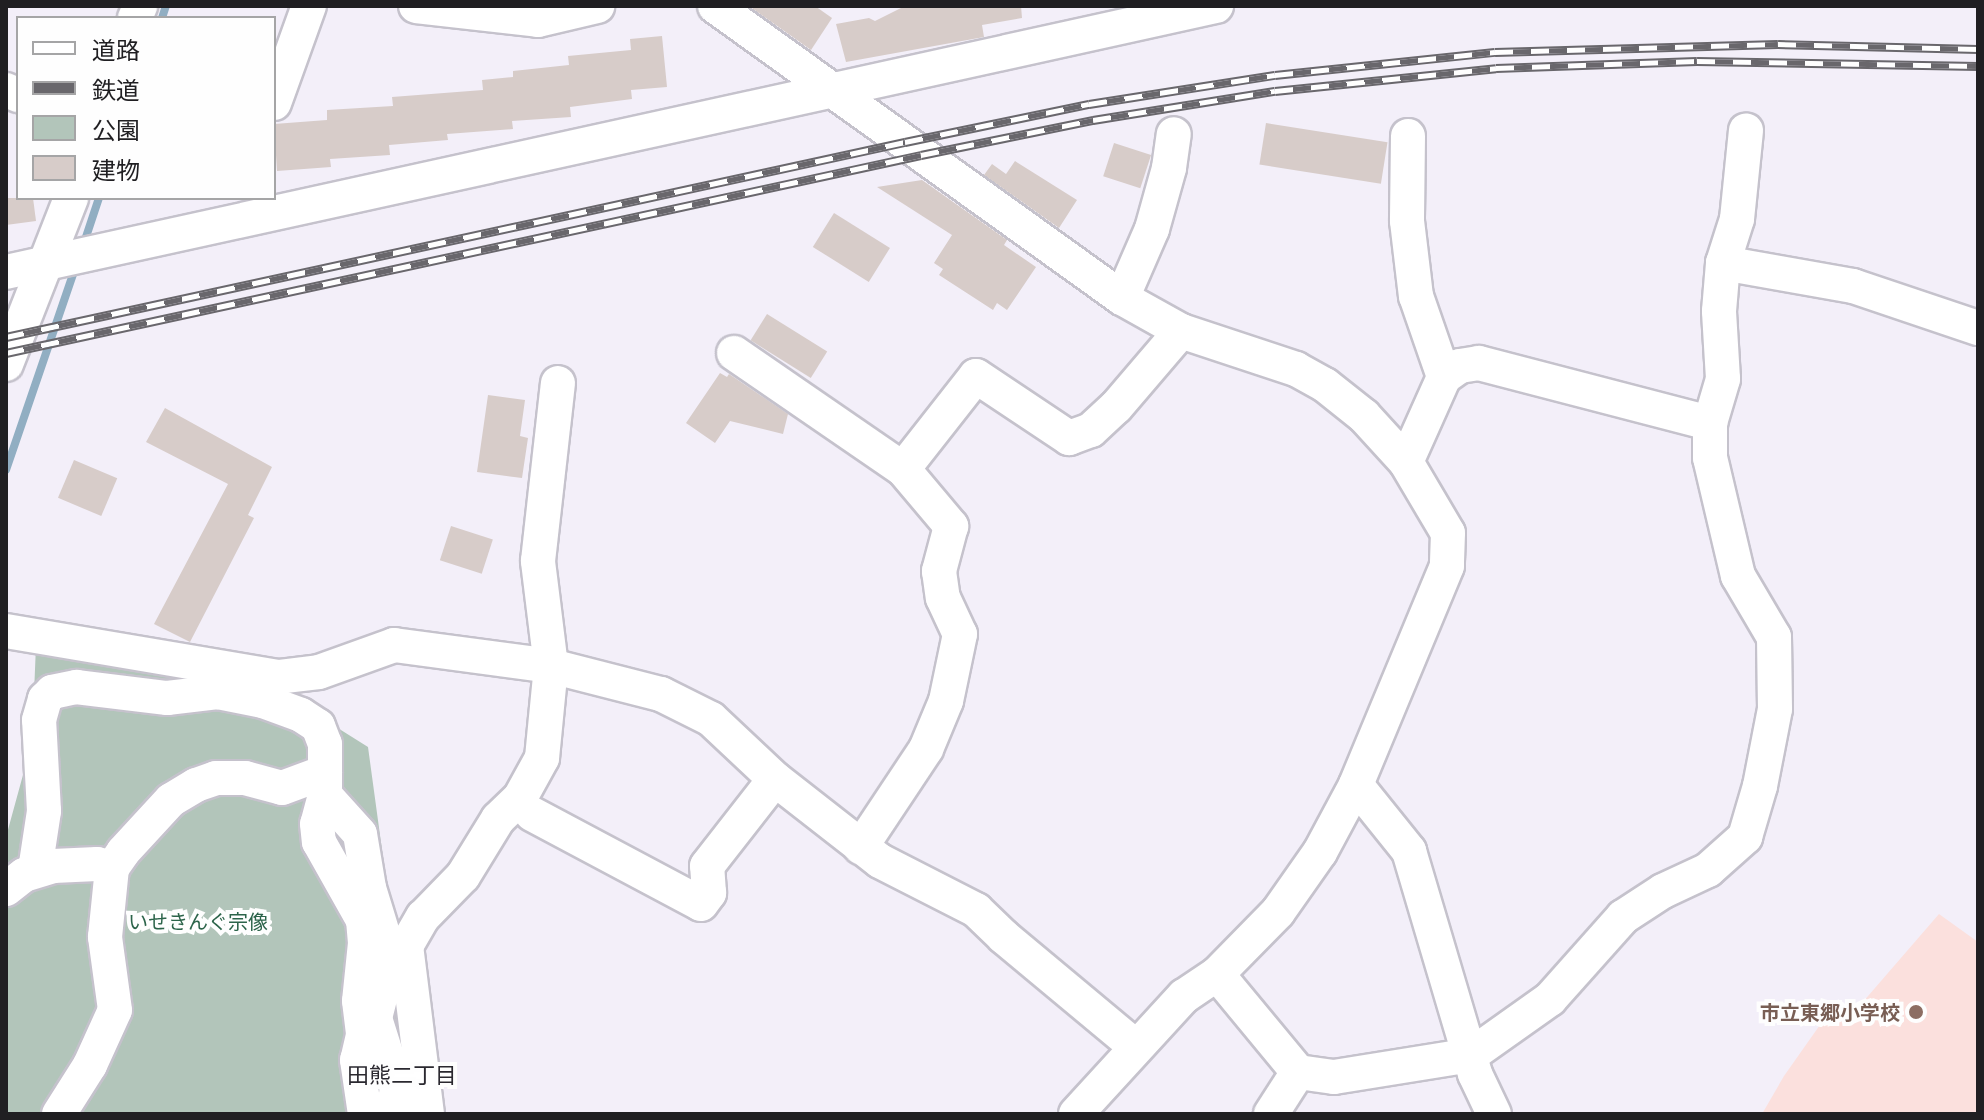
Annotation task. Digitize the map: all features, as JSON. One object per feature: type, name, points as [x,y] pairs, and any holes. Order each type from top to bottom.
[{"type":"street","points":[[276,97],[309,6]]},
{"type":"street","points":[[416,6],[538,20],[597,6]]},
{"type":"street","points":[[715,6],[834,88],[921,155],[1122,298],[1181,331],[1296,369],[1325,385],[1364,416],[1406,462],[1448,533],[1447,566],[1356,785],[1320,852],[1278,912],[1217,974],[1184,996],[1076,1114]]},
{"type":"street","points":[[6,272],[69,258],[236,210],[834,88],[1206,7]]},
{"type":"street","points":[[1217,974],[1298,1072],[1334,1077],[1471,1055],[1550,999],[1623,917],[1663,891],[1708,870],[1745,837],[1760,786],[1775,709],[1774,637],[1738,576],[1710,458],[1710,423],[1723,379],[1719,311],[1723,263],[1737,219],[1746,130]]},
{"type":"street","points":[[1122,298],[1152,229],[1174,134]]},
{"type":"street","points":[[1408,136],[1407,221],[1416,296],[1444,377]]},
{"type":"street","points":[[6,364],[69,258],[71,200]]},
{"type":"street","points":[[1723,263],[1853,286],[1978,328]]},
{"type":"street","points":[[903,469],[976,376],[1069,438],[1091,430],[1116,407],[1181,331]]},
{"type":"street","points":[[734,353],[903,469],[951,526],[939,571],[943,598],[960,634],[946,701],[926,749],[861,847]]},
{"type":"street","points":[[1406,462],[1444,377],[1460,366],[1479,363],[1710,423]]},
{"type":"street","points":[[427,1114],[406,946],[423,917],[463,876],[498,819],[520,798],[542,758],[551,666],[538,561],[558,383]]},
{"type":"street","points":[[6,631],[160,655],[301,715],[318,726],[325,744],[325,783],[357,828],[365,850],[369,888],[387,947],[369,1026],[363,1035],[357,1060],[365,1114]]},
{"type":"street","points":[[35,870],[44,811],[39,720],[45,699],[52,692],[76,687],[167,698],[221,681],[305,674],[394,645],[551,666],[674,700],[711,719],[775,779],[880,861],[976,910],[1135,1046]]},
{"type":"street","points":[[59,1114],[90,1065],[115,1010],[105,937],[112,868],[145,825],[171,800],[196,785],[216,778],[245,778],[282,788],[325,783]]},
{"type":"street","points":[[532,814],[701,904],[709,893],[707,866],[775,779]]},
{"type":"street","points":[[1356,785],[1409,851],[1475,1074],[1494,1114]]},
{"type":"street","points":[[6,889],[35,870],[69,864],[112,868]]},
{"type":"street","points":[[369,1026],[382,1031],[389,1070],[397,1088],[393,1114]]},
{"type":"street","points":[[1271,1114],[1298,1072]]},
{"type":"shaded area","name":"市立東郷小学校","points":[[1939,914],[1978,942],[1978,1114],[1762,1114],[1784,1076],[1834,1005],[1849,1018]]},
{"type":"green space","name":"いせきんぐ宗像","points":[[36,645],[274,688],[368,747],[418,1114],[6,1114],[6,837],[32,742]]},
{"type":"building","points":[[749,6],[815,6],[832,18],[811,50]]},
{"type":"building","points":[[905,6],[1021,6],[1022,18],[982,25],[984,37],[846,62],[836,24],[869,18],[875,21]]},
{"type":"building","points":[[662,36],[667,87],[631,90],[632,99],[570,107],[571,117],[512,121],[513,129],[447,134],[448,140],[389,145],[390,155],[330,159],[331,167],[277,171],[276,124],[327,120],[327,110],[393,106],[392,97],[483,90],[482,80],[513,77],[513,71],[569,65],[568,56],[631,50],[630,39]]},
{"type":"building","points":[[1266,123],[1387,142],[1381,184],[1259,164]]},
{"type":"building","points":[[1114,143],[1151,155],[1140,188],[1103,176]]},
{"type":"building","points":[[1015,161],[1077,200],[1059,228],[984,175],[992,164],[1006,174]]},
{"type":"building","points":[[922,180],[1007,240],[1004,245],[1036,267],[1007,310],[997,303],[993,310],[939,275],[943,269],[934,263],[952,235],[877,187]]},
{"type":"building","points":[[6,198],[33,200],[36,221],[6,225]]},
{"type":"building","points":[[834,213],[890,248],[869,282],[813,247]]},
{"type":"building","points":[[767,314],[827,352],[811,378],[751,340]]},
{"type":"building","points":[[720,373],[727,377],[729,374],[788,414],[783,434],[730,421],[715,443],[686,423]]},
{"type":"building","points":[[488,395],[525,400],[520,436],[528,438],[522,478],[477,472]]},
{"type":"building","points":[[165,408],[272,467],[248,515],[254,518],[190,642],[154,624],[228,484],[146,442]]},
{"type":"building","points":[[74,460],[117,478],[101,516],[58,498]]},
{"type":"building","points":[[451,526],[493,540],[482,574],[440,560]]},
{"type":"waterway","points":[[163,16],[166,6]]},
{"type":"waterway","points":[[83,246],[98,200]]},
{"type":"waterway","points":[[6,470],[76,266]]},
{"type":"railway","points":[[6,337],[1089,104],[1275,75],[1495,52],[1778,44],[1978,49]]},
{"type":"railway","points":[[6,353],[921,155],[1093,120],[1275,91],[1496,68],[1697,61],[1978,66]]},
{"type":"place","name":"市立東郷小学校","points":[[1916,1012]]},
{"type":"district","name":"田熊二丁目","points":[[402,1075]]}]
